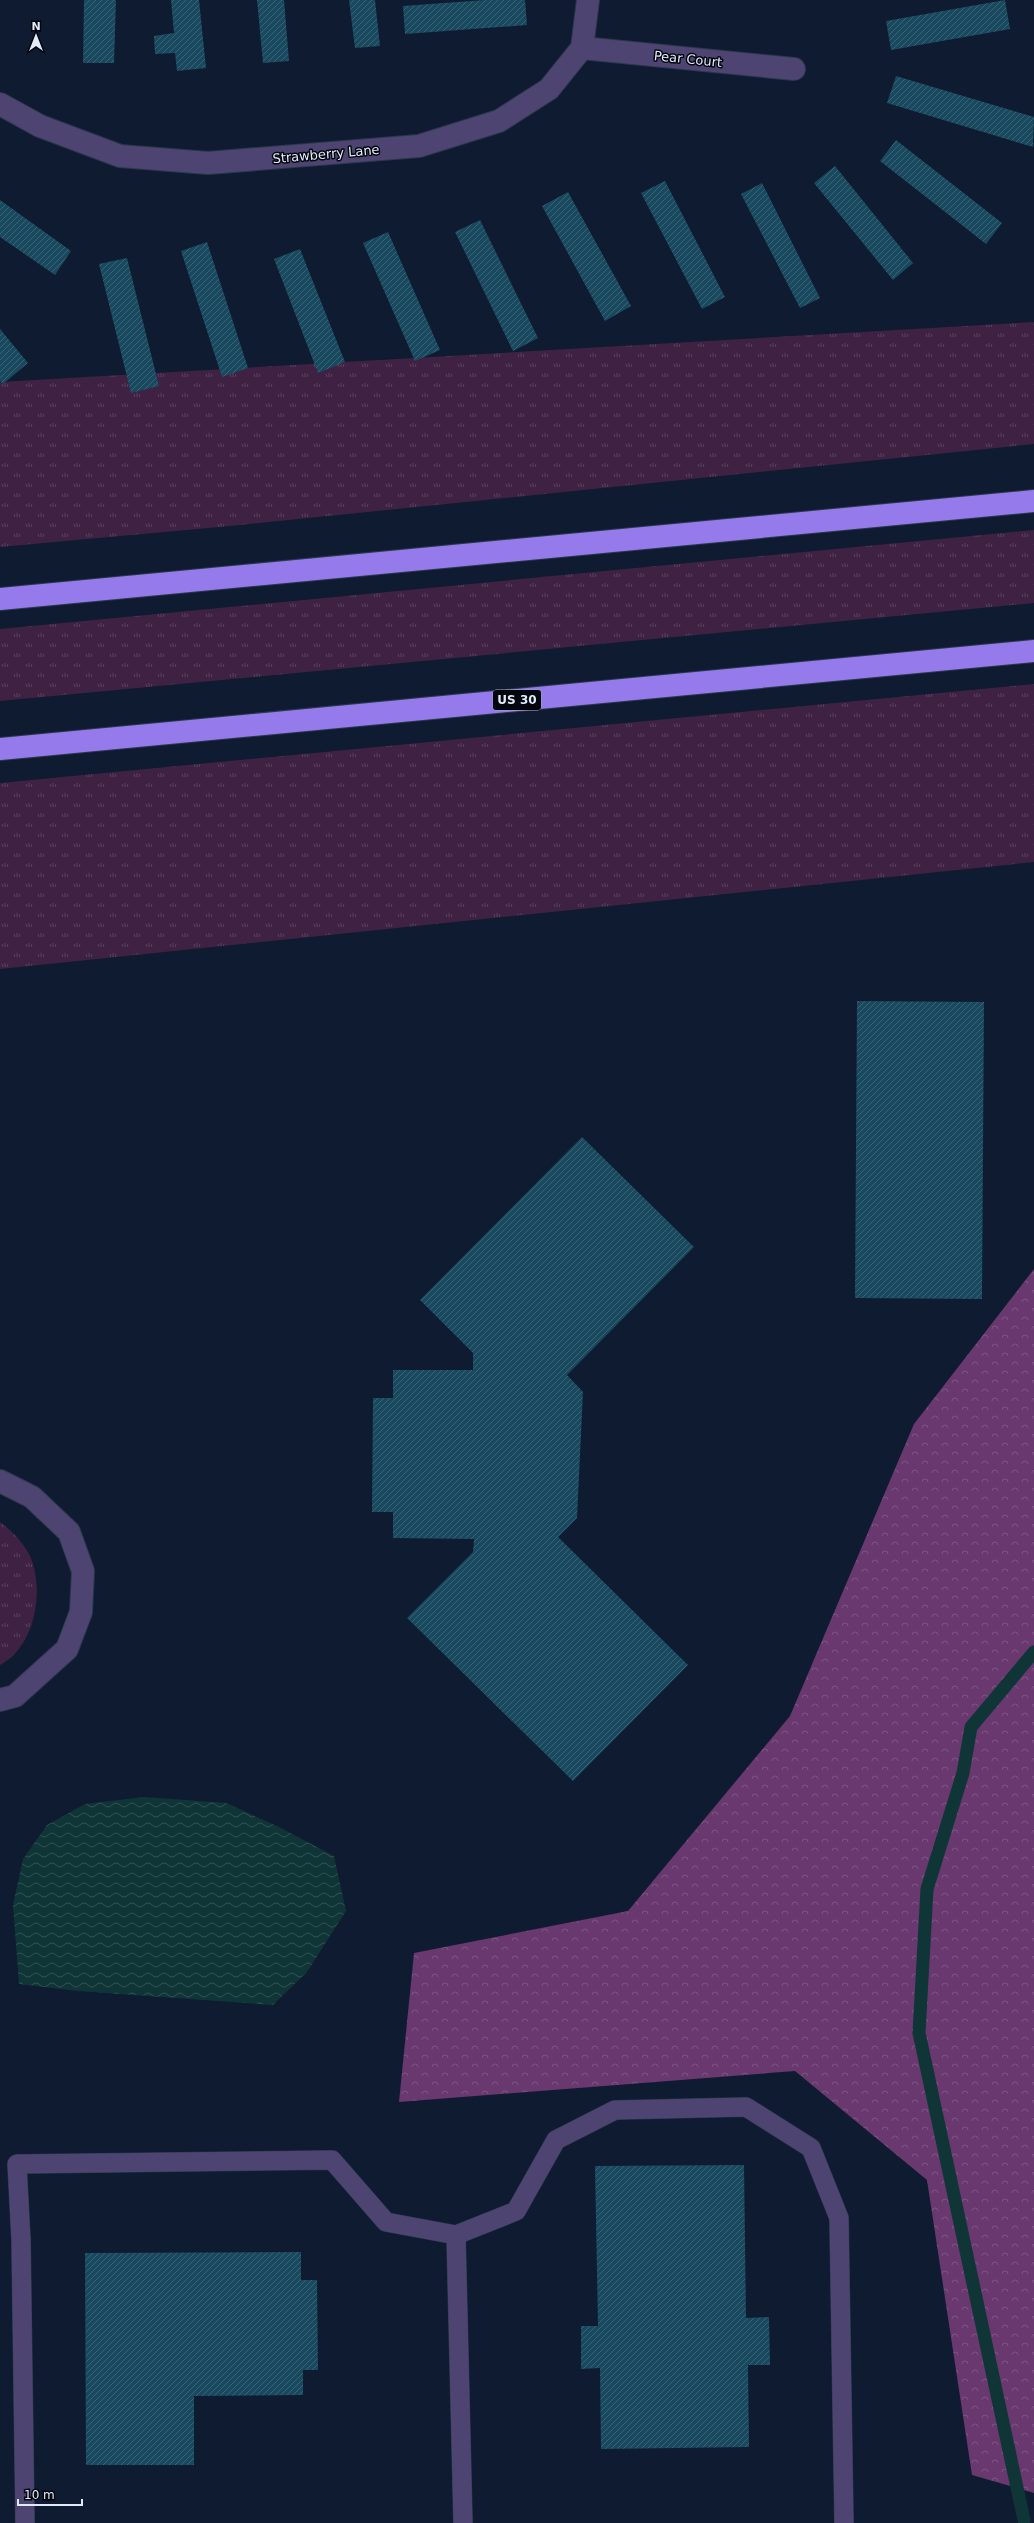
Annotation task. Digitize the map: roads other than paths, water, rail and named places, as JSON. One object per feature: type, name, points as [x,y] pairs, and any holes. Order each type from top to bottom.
[{"type":"highway","points":[[0,599],[1034,501]]},
{"type":"highway","name":"US 30","points":[[0,749],[1034,651]]},
{"type":"street","points":[[582,48],[588,0]]},
{"type":"street","name":"Pear Court","points":[[582,48],[794,69]]},
{"type":"street","name":"Strawberry Lane","points":[[0,104],[40,126],[120,156],[208,163],[419,146],[499,120],[549,89],[582,48]]},
{"type":"street","points":[[0,1481],[32,1498],[69,1532],[82,1571],[81,1612],[66,1649],[15,1696],[0,1700]]},
{"type":"lane","points":[[25,2523],[21,2247],[17,2164],[332,2160],[386,2222],[456,2235],[516,2211],[556,2140],[615,2110],[746,2107],[811,2148],[839,2218],[844,2523]]},
{"type":"lane","points":[[456,2235],[463,2523]]},
{"type":"water","points":[[144,1797],[226,1803],[279,1827],[334,1856],[346,1911],[307,1972],[273,2005],[78,1991],[19,1984],[13,1905],[23,1859],[47,1825],[85,1804]]},
{"type":"waterway","points":[[1024,2520],[919,2033],[927,1889],[963,1773],[971,1727],[1034,1652]]}]
